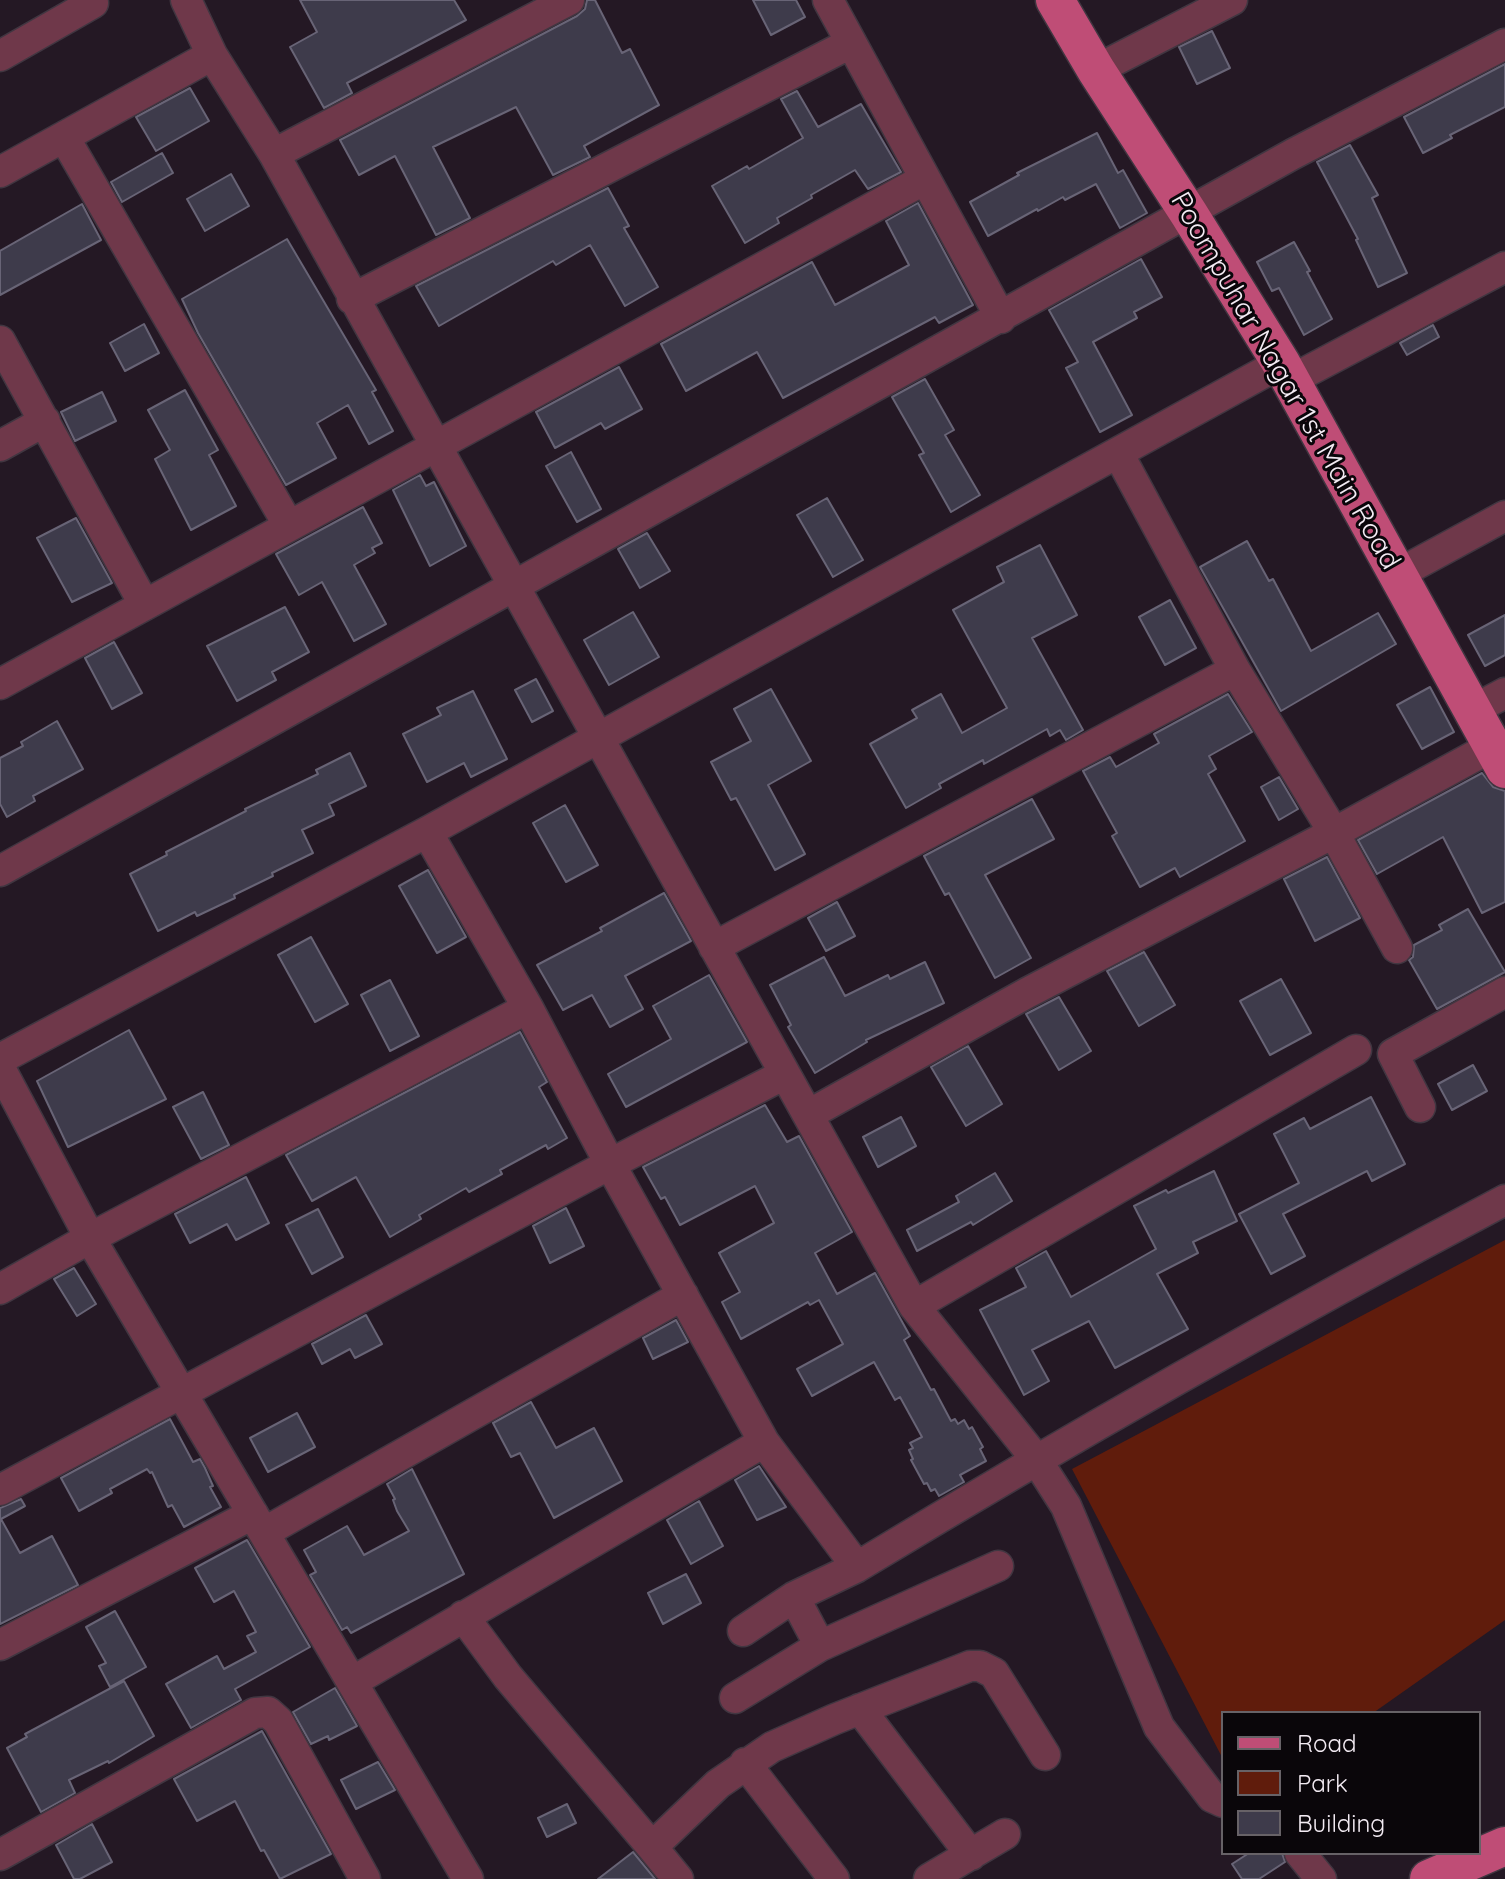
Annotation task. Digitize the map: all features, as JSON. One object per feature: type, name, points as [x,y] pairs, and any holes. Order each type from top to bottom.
[{"type":"main road","name":"Poompuhar Nagar 1st Main Road","points":[[1055,0],[1286,371],[1398,574],[1489,701],[1499,757]]},
{"type":"main road","points":[[1429,1879],[1505,1846]]},
{"type":"street","points":[[186,0],[212,55],[274,154],[914,1306],[1036,1459],[1066,1506],[1159,1727],[1212,1797],[1221,1801]]},
{"type":"street","points":[[274,154],[569,0]]},
{"type":"street","points":[[828,0],[1001,318]]},
{"type":"street","points":[[1096,70],[1232,0]]},
{"type":"street","points":[[0,56],[94,1]]},
{"type":"street","points":[[352,299],[851,43]]},
{"type":"street","points":[[0,871],[1293,154],[1505,44]]},
{"type":"street","points":[[0,172],[212,55]]},
{"type":"street","points":[[64,137],[289,526]]},
{"type":"street","points":[[0,684],[925,179]]},
{"type":"street","points":[[0,1059],[427,832],[1118,453],[1505,267]]},
{"type":"street","points":[[0,341],[144,604]]},
{"type":"street","points":[[0,446],[45,421]]},
{"type":"street","points":[[1118,453],[1235,670],[1334,833],[1397,948]]},
{"type":"street","points":[[1398,574],[1505,516]]},
{"type":"street","points":[[714,947],[1235,670]]},
{"type":"street","points":[[808,1115],[1027,993],[1334,833],[1499,757]]},
{"type":"street","points":[[427,832],[528,1008],[610,1164],[764,1442],[857,1567]]},
{"type":"street","points":[[1420,1107],[1393,1054],[1505,992]]},
{"type":"street","points":[[0,1289],[90,1238],[528,1008]]},
{"type":"street","points":[[914,1306],[1356,1050]]},
{"type":"street","points":[[0,1068],[90,1238],[468,1879]]},
{"type":"street","points":[[0,1490],[610,1164],[785,1074]]},
{"type":"street","points":[[743,1631],[794,1597],[857,1567],[1036,1459],[1377,1267],[1505,1200]]},
{"type":"street","points":[[0,1645],[259,1523],[683,1295]]},
{"type":"street","points":[[352,1682],[764,1442]]},
{"type":"street","points":[[735,1698],[820,1646],[998,1566]]},
{"type":"street","points":[[794,1597],[820,1646]]},
{"type":"street","points":[[463,1616],[508,1677],[678,1879]]},
{"type":"street","points":[[652,1847],[694,1805],[745,1763],[772,1747],[959,1670],[980,1666],[998,1678],[1045,1755]]},
{"type":"street","points":[[860,1709],[971,1855]]},
{"type":"street","points":[[0,1855],[255,1713],[268,1712],[278,1721],[365,1879]]},
{"type":"street","points":[[745,1763],[834,1879]]},
{"type":"street","points":[[929,1879],[1005,1834]]},
{"type":"street","points":[[1302,1855],[1321,1879]]},
{"type":"green space","points":[[1505,1240],[1505,1620],[1376,1711],[1221,1711],[1221,1755],[1072,1469]]},
{"type":"building","points":[[300,0],[454,0],[466,20],[347,83],[352,93],[324,108],[290,47],[317,32]]},
{"type":"building","points":[[587,0],[595,0],[622,53],[630,49],[659,105],[584,146],[590,157],[553,175],[516,107],[433,147],[470,218],[436,235],[395,156],[359,175],[340,140],[577,16],[585,9]]},
{"type":"building","points":[[753,0],[796,0],[805,17],[771,35]]},
{"type":"building","points":[[1212,31],[1230,68],[1197,84],[1179,47]]},
{"type":"building","points":[[1505,64],[1505,107],[1450,135],[1452,138],[1423,153],[1404,117]]},
{"type":"building","points":[[190,88],[209,121],[156,151],[136,117]]},
{"type":"building","points":[[797,91],[818,127],[861,104],[901,172],[868,189],[855,170],[811,195],[812,198],[777,218],[779,223],[745,243],[712,186],[803,138],[781,99]]},
{"type":"building","points":[[1097,133],[1118,173],[1123,170],[1147,213],[1120,228],[1096,184],[1065,200],[1063,197],[1037,209],[988,236],[970,202],[1019,175],[1017,173]]},
{"type":"building","points":[[1350,145],[1378,195],[1372,198],[1407,273],[1378,287],[1358,239],[1317,162]]},
{"type":"building","points":[[162,153],[173,173],[122,202],[111,182]]},
{"type":"building","points":[[231,174],[249,206],[205,231],[187,199]]},
{"type":"building","points":[[608,188],[629,226],[624,228],[658,287],[625,306],[590,245],[556,265],[553,261],[439,326],[416,286]]},
{"type":"building","points":[[918,203],[973,305],[939,323],[935,317],[783,398],[757,352],[686,391],[661,344],[812,262],[835,305],[909,265],[886,221]]},
{"type":"building","points":[[82,204],[101,240],[0,295],[0,251]]},
{"type":"building","points":[[287,239],[376,390],[372,392],[393,431],[369,444],[348,405],[317,423],[336,458],[286,485],[198,333],[182,299]]},
{"type":"building","points":[[1294,242],[1332,319],[1304,335],[1279,288],[1272,291],[1257,262]]},
{"type":"building","points":[[1141,259],[1162,297],[1134,312],[1137,318],[1093,342],[1132,415],[1100,432],[1066,368],[1078,362],[1049,310]]},
{"type":"building","points":[[144,324],[159,353],[125,371],[110,343]]},
{"type":"building","points":[[1433,325],[1439,337],[1407,355],[1400,343]]},
{"type":"building","points":[[619,367],[642,409],[605,429],[601,423],[555,448],[536,412]]},
{"type":"building","points":[[925,379],[954,430],[945,435],[980,495],[951,512],[919,455],[924,453],[892,397]]},
{"type":"building","points":[[185,390],[218,450],[209,455],[236,506],[191,530],[155,459],[170,450],[148,410]]},
{"type":"building","points":[[102,392],[116,421],[75,441],[61,412]]},
{"type":"building","points":[[571,452],[601,509],[577,522],[546,466]]},
{"type":"building","points":[[420,475],[426,486],[434,482],[466,546],[430,566],[393,490]]},
{"type":"building","points":[[827,498],[863,560],[833,577],[797,515]]},
{"type":"building","points":[[363,507],[382,543],[372,548],[375,553],[354,565],[386,624],[354,641],[322,582],[299,595],[276,554]]},
{"type":"building","points":[[76,518],[112,583],[72,602],[37,538]]},
{"type":"building","points":[[647,533],[670,571],[640,588],[618,549]]},
{"type":"building","points":[[1247,541],[1269,581],[1273,579],[1311,651],[1378,613],[1396,644],[1281,711],[1200,567]]},
{"type":"building","points":[[1040,545],[1077,615],[1032,638],[1083,730],[1066,740],[1060,730],[1050,736],[1047,729],[984,764],[983,760],[939,784],[941,788],[906,808],[870,744],[917,718],[912,710],[941,694],[962,733],[1007,708],[953,610],[1004,582],[997,567]]},
{"type":"building","points":[[1170,600],[1196,648],[1165,665],[1139,617]]},
{"type":"building","points":[[285,607],[309,652],[272,672],[276,680],[237,701],[207,646]]},
{"type":"building","points":[[633,612],[659,657],[609,685],[584,640]]},
{"type":"building","points":[[1505,615],[1505,655],[1485,666],[1468,635]]},
{"type":"building","points":[[114,642],[142,693],[112,709],[85,658]]},
{"type":"building","points":[[536,679],[553,711],[532,722],[515,690]]},
{"type":"building","points":[[1430,687],[1454,732],[1422,749],[1397,705]]},
{"type":"building","points":[[771,689],[811,761],[768,785],[805,854],[775,870],[736,798],[731,800],[711,762],[751,741],[734,709]]},
{"type":"building","points":[[473,691],[507,759],[471,777],[464,763],[427,782],[403,734],[441,715],[437,708]]},
{"type":"building","points":[[1228,694],[1252,732],[1209,756],[1216,769],[1208,774],[1245,841],[1180,877],[1175,868],[1140,887],[1112,836],[1117,833],[1083,771],[1110,757],[1116,767],[1159,743],[1154,734]]},
{"type":"building","points":[[57,721],[83,769],[33,796],[35,801],[7,817],[0,804],[0,758],[23,746],[21,742]]},
{"type":"building","points":[[350,753],[366,786],[329,804],[334,815],[302,830],[313,853],[272,873],[273,876],[234,895],[235,898],[197,916],[195,912],[158,931],[130,874],[245,809],[318,774],[316,770]]},
{"type":"building","points":[[1482,773],[1493,787],[1505,791],[1505,902],[1482,913],[1443,837],[1377,874],[1358,840]]},
{"type":"building","points":[[1279,777],[1298,809],[1279,820],[1261,787]]},
{"type":"building","points":[[1032,799],[1054,839],[985,875],[1031,958],[995,978],[949,893],[945,895],[924,856]]},
{"type":"building","points":[[565,805],[598,865],[566,882],[533,823]]},
{"type":"building","points":[[1327,857],[1360,918],[1315,941],[1284,879]]},
{"type":"building","points":[[428,870],[466,937],[437,953],[399,886]]},
{"type":"building","points":[[664,893],[691,941],[625,976],[643,1009],[610,1027],[592,995],[563,1010],[537,965],[602,931],[600,928]]},
{"type":"building","points":[[837,902],[855,936],[826,951],[808,918]]},
{"type":"building","points":[[1468,909],[1505,972],[1437,1009],[1409,960],[1413,957],[1414,945],[1442,930],[1439,925]]},
{"type":"building","points":[[311,937],[348,1004],[315,1022],[278,955]]},
{"type":"building","points":[[1144,952],[1175,1005],[1139,1026],[1107,971]]},
{"type":"building","points":[[824,957],[845,996],[888,975],[890,979],[925,962],[944,1003],[866,1040],[815,1073],[788,1027],[791,1025],[770,985]]},
{"type":"building","points":[[709,975],[747,1042],[626,1107],[608,1074],[671,1039],[653,1006]]},
{"type":"building","points":[[1281,979],[1311,1033],[1270,1055],[1240,1001]]},
{"type":"building","points":[[390,980],[419,1036],[390,1051],[361,995]]},
{"type":"building","points":[[1059,997],[1091,1051],[1059,1070],[1026,1014]]},
{"type":"building","points":[[129,1030],[166,1099],[68,1147],[37,1081]]},
{"type":"building","points":[[520,1032],[547,1082],[539,1087],[567,1138],[548,1149],[546,1145],[500,1170],[502,1174],[469,1192],[466,1188],[419,1215],[421,1219],[390,1237],[356,1177],[312,1201],[286,1155]]},
{"type":"building","points":[[968,1046],[1002,1104],[966,1126],[931,1067]]},
{"type":"building","points":[[1473,1065],[1487,1091],[1452,1110],[1438,1084]]},
{"type":"building","points":[[203,1092],[229,1145],[201,1159],[173,1107]]},
{"type":"building","points":[[1371,1097],[1405,1164],[1372,1181],[1367,1171],[1283,1214],[1305,1256],[1271,1274],[1239,1214],[1299,1183],[1274,1134],[1304,1118],[1310,1129]]},
{"type":"building","points":[[765,1105],[787,1142],[799,1136],[852,1232],[815,1253],[837,1294],[875,1273],[910,1336],[904,1340],[931,1390],[934,1389],[951,1421],[955,1419],[958,1424],[964,1420],[969,1429],[972,1427],[983,1447],[980,1449],[986,1461],[960,1475],[964,1482],[939,1496],[935,1489],[931,1491],[927,1483],[924,1484],[911,1460],[909,1450],[913,1448],[910,1443],[922,1437],[900,1397],[895,1400],[874,1362],[812,1396],[797,1369],[843,1344],[819,1300],[810,1305],[808,1302],[741,1339],[722,1302],[740,1292],[719,1253],[774,1223],[755,1186],[680,1225],[665,1197],[661,1199],[643,1167]]},
{"type":"building","points":[[901,1117],[916,1146],[878,1167],[863,1137]]},
{"type":"building","points":[[1214,1171],[1237,1221],[1193,1242],[1198,1253],[1157,1274],[1188,1329],[1115,1368],[1089,1321],[1032,1350],[1049,1381],[1024,1395],[980,1310],[1026,1287],[1016,1268],[1046,1251],[1071,1297],[1156,1249],[1134,1206]]},
{"type":"building","points":[[995,1173],[1012,1201],[973,1225],[971,1222],[917,1251],[907,1230],[959,1202],[956,1196]]},
{"type":"building","points":[[246,1177],[269,1223],[236,1240],[227,1224],[190,1243],[175,1214]]},
{"type":"building","points":[[566,1208],[584,1246],[550,1263],[533,1226]]},
{"type":"building","points":[[318,1209],[343,1257],[312,1274],[286,1225]]},
{"type":"building","points":[[74,1268],[96,1304],[77,1316],[54,1279]]},
{"type":"building","points":[[366,1315],[382,1344],[355,1358],[350,1349],[322,1364],[312,1344]]},
{"type":"building","points":[[676,1320],[688,1342],[653,1359],[643,1338]]},
{"type":"building","points":[[531,1402],[556,1448],[594,1428],[622,1481],[554,1518],[520,1453],[511,1457],[493,1423]]},
{"type":"building","points":[[297,1413],[315,1447],[268,1472],[250,1438]]},
{"type":"building","points":[[170,1419],[193,1462],[200,1459],[221,1507],[184,1527],[172,1505],[168,1507],[152,1472],[147,1469],[110,1489],[112,1493],[79,1511],[61,1478]]},
{"type":"building","points":[[759,1466],[786,1507],[757,1520],[735,1480]]},
{"type":"building","points":[[412,1469],[464,1574],[351,1633],[347,1627],[342,1630],[310,1575],[316,1572],[304,1550],[347,1526],[364,1555],[409,1531],[387,1484]]},
{"type":"building","points":[[21,1499],[25,1506],[1,1519],[20,1553],[52,1536],[78,1585],[0,1624],[0,1508]]},
{"type":"building","points":[[699,1501],[723,1546],[691,1564],[667,1520]]},
{"type":"building","points":[[247,1540],[310,1647],[235,1689],[241,1700],[191,1728],[166,1684],[217,1656],[224,1669],[256,1652],[247,1636],[256,1632],[234,1591],[214,1602],[195,1568]]},
{"type":"building","points":[[686,1574],[701,1603],[663,1624],[648,1593]]},
{"type":"building","points":[[115,1611],[146,1667],[110,1687],[99,1666],[106,1663],[86,1627]]},
{"type":"building","points":[[124,1681],[154,1736],[109,1763],[69,1780],[75,1793],[41,1812],[7,1748],[27,1737],[25,1734]]},
{"type":"building","points":[[335,1688],[357,1726],[329,1740],[328,1736],[311,1744],[293,1712]]},
{"type":"building","points":[[262,1731],[331,1854],[280,1879],[264,1850],[261,1851],[235,1801],[197,1821],[174,1779]]},
{"type":"building","points":[[378,1762],[395,1790],[356,1809],[341,1780]]},
{"type":"building","points":[[567,1804],[576,1823],[547,1837],[538,1818]]},
{"type":"building","points":[[92,1824],[112,1862],[80,1879],[74,1879],[56,1845]]},
{"type":"building","points":[[633,1852],[655,1879],[598,1879]]},
{"type":"building","points":[[1246,1855],[1283,1855],[1285,1862],[1259,1879],[1242,1879],[1232,1864]]}]
